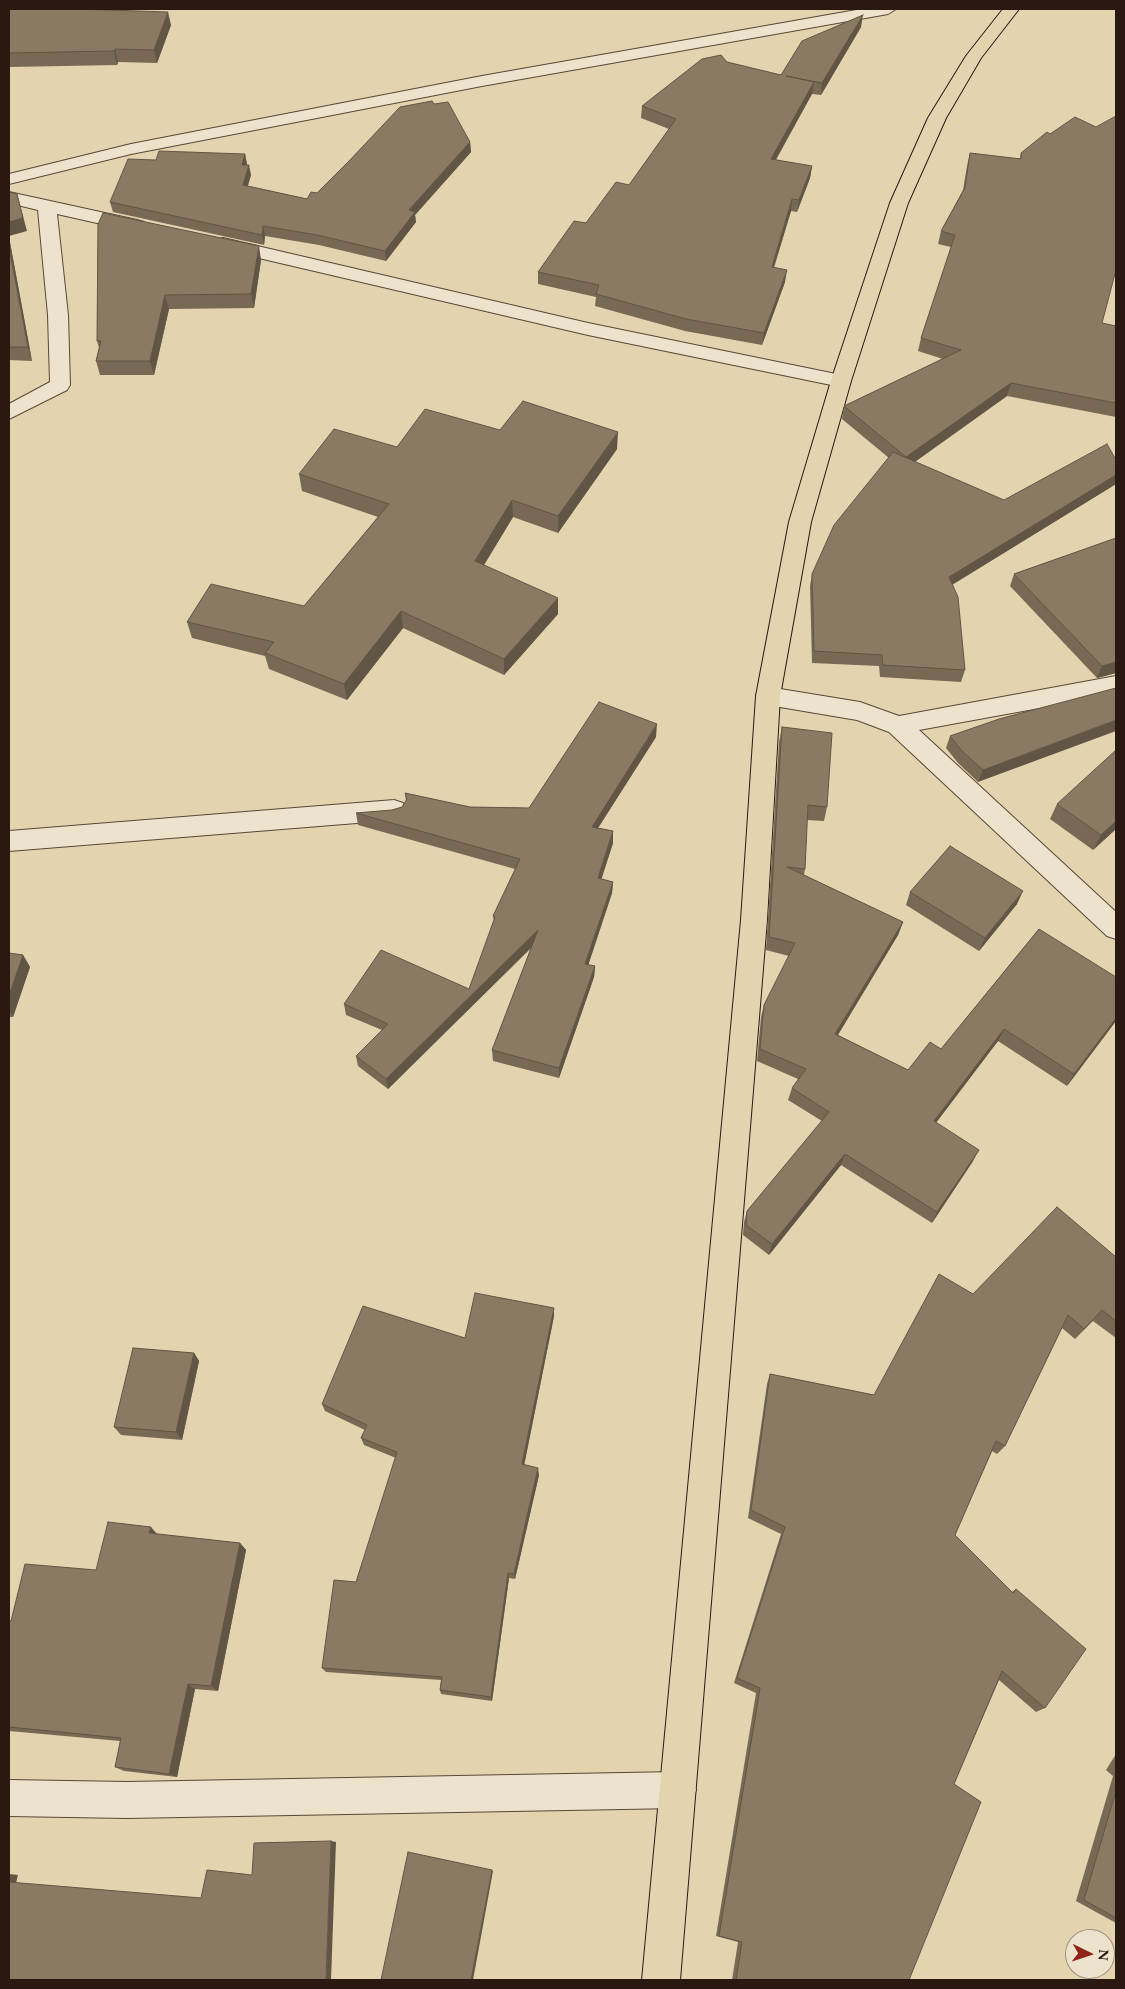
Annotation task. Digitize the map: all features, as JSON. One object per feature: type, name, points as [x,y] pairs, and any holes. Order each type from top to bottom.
[{"type":"main road","points":[[661,1980],[754,920],[768,696],[800,522],[841,381],[898,202],[942,110],[974,56],[1011,9]]},
{"type":"street","points":[[792,9],[804,22]]},
{"type":"street","points":[[9,180],[132,148],[482,81],[804,22],[888,9]]},
{"type":"street","points":[[9,198],[158,230]]},
{"type":"street","points":[[9,412],[60,385],[58,315],[48,207]]},
{"type":"street","points":[[206,240],[588,329],[841,381]]},
{"type":"street","points":[[898,725],[1116,686]]},
{"type":"street","points":[[768,696],[860,711],[898,725],[1116,928]]},
{"type":"street","points":[[9,841],[394,810]]},
{"type":"street","points":[[9,1798],[137,1800],[678,1790]]},
{"type":"building","points":[[9,9],[168,12],[154,50],[115,49],[114,51],[9,53]]},
{"type":"building","points":[[863,15],[822,83],[786,76],[814,82],[771,159],[812,166],[799,200],[792,199],[772,267],[787,270],[764,333],[686,319],[596,294],[599,285],[538,272],[574,221],[586,223],[616,182],[629,185],[676,119],[642,106],[702,59],[721,55],[727,62],[781,75],[802,41]]},
{"type":"building","points":[[432,101],[434,104],[448,102],[470,142],[409,210],[415,212],[385,251],[317,235],[263,226],[262,235],[110,202],[128,159],[156,160],[159,151],[245,154],[242,165],[249,165],[243,185],[307,199],[311,192],[317,193],[400,107]]},
{"type":"building","points":[[1116,116],[1116,270],[1102,323],[1116,326],[1116,403],[1011,383],[906,457],[844,406],[961,350],[921,338],[955,235],[941,231],[965,188],[970,153],[1021,159],[1021,153],[1047,132],[1050,134],[1075,117],[1096,127]]},
{"type":"building","points":[[9,192],[17,194],[23,218],[9,222]]},
{"type":"building","points":[[103,213],[259,246],[251,294],[165,295],[150,361],[96,361],[101,341],[97,341],[98,224]]},
{"type":"building","points":[[9,247],[28,347],[9,347]]},
{"type":"building","points":[[523,401],[618,432],[558,516],[512,500],[475,561],[558,598],[504,659],[401,611],[344,684],[265,653],[274,642],[187,622],[211,584],[304,606],[389,504],[299,474],[334,429],[397,447],[425,409],[500,430]]},
{"type":"building","points":[[1107,444],[1116,460],[1116,475],[949,577],[958,597],[965,670],[883,665],[882,655],[814,651],[812,574],[834,525],[893,452],[1004,500]]},
{"type":"building","points":[[1116,538],[1116,662],[1102,666],[1014,574]]},
{"type":"building","points":[[1116,688],[1116,720],[983,770],[962,751],[950,736],[999,719]]},
{"type":"building","points":[[599,702],[657,724],[592,827],[613,831],[598,878],[613,882],[585,964],[595,966],[559,1068],[492,1050],[538,930],[386,1079],[356,1056],[388,1024],[344,1004],[381,950],[469,989],[495,917],[493,916],[520,859],[356,813],[392,810],[402,807],[407,799],[405,793],[470,807],[529,808]]},
{"type":"building","points":[[782,727],[832,733],[827,807],[808,805],[805,869],[787,867],[903,922],[835,1034],[908,1070],[930,1042],[941,1049],[1039,929],[1116,977],[1116,1018],[1074,1074],[1004,1029],[934,1121],[979,1150],[937,1212],[845,1154],[772,1244],[746,1225],[747,1211],[829,1112],[792,1088],[806,1069],[760,1049],[764,1005],[795,943],[769,937]]},
{"type":"building","points":[[1116,750],[1116,821],[1101,835],[1057,804]]},
{"type":"building","points":[[950,846],[1023,891],[985,938],[910,892]]},
{"type":"building","points":[[9,953],[23,955],[9,996]]},
{"type":"building","points":[[1057,1207],[1116,1257],[1116,1321],[1102,1310],[1084,1329],[1068,1315],[1005,1446],[996,1441],[955,1535],[1013,1593],[1016,1589],[1086,1649],[1045,1708],[1002,1671],[954,1784],[981,1802],[909,1980],[736,1980],[742,1942],[719,1936],[760,1688],[737,1678],[785,1527],[751,1510],[770,1374],[874,1395],[939,1274],[973,1294]]},
{"type":"building","points":[[475,1293],[554,1308],[522,1464],[538,1468],[514,1574],[508,1573],[491,1697],[440,1690],[442,1677],[322,1668],[334,1580],[356,1582],[397,1452],[361,1438],[367,1425],[322,1404],[363,1306],[465,1338]]},
{"type":"building","points":[[133,1348],[194,1353],[176,1432],[114,1427]]},
{"type":"building","points":[[108,1522],[151,1527],[149,1533],[240,1543],[211,1686],[188,1684],[169,1774],[115,1767],[121,1738],[9,1727],[9,1621],[11,1621],[25,1564],[96,1570]]},
{"type":"building","points":[[1116,1791],[1116,1918],[1084,1900]]},
{"type":"building","points":[[331,1841],[326,1980],[9,1980],[9,1882],[201,1898],[207,1870],[252,1875],[254,1843]]},
{"type":"building","points":[[408,1852],[492,1870],[471,1980],[381,1980]]}]
